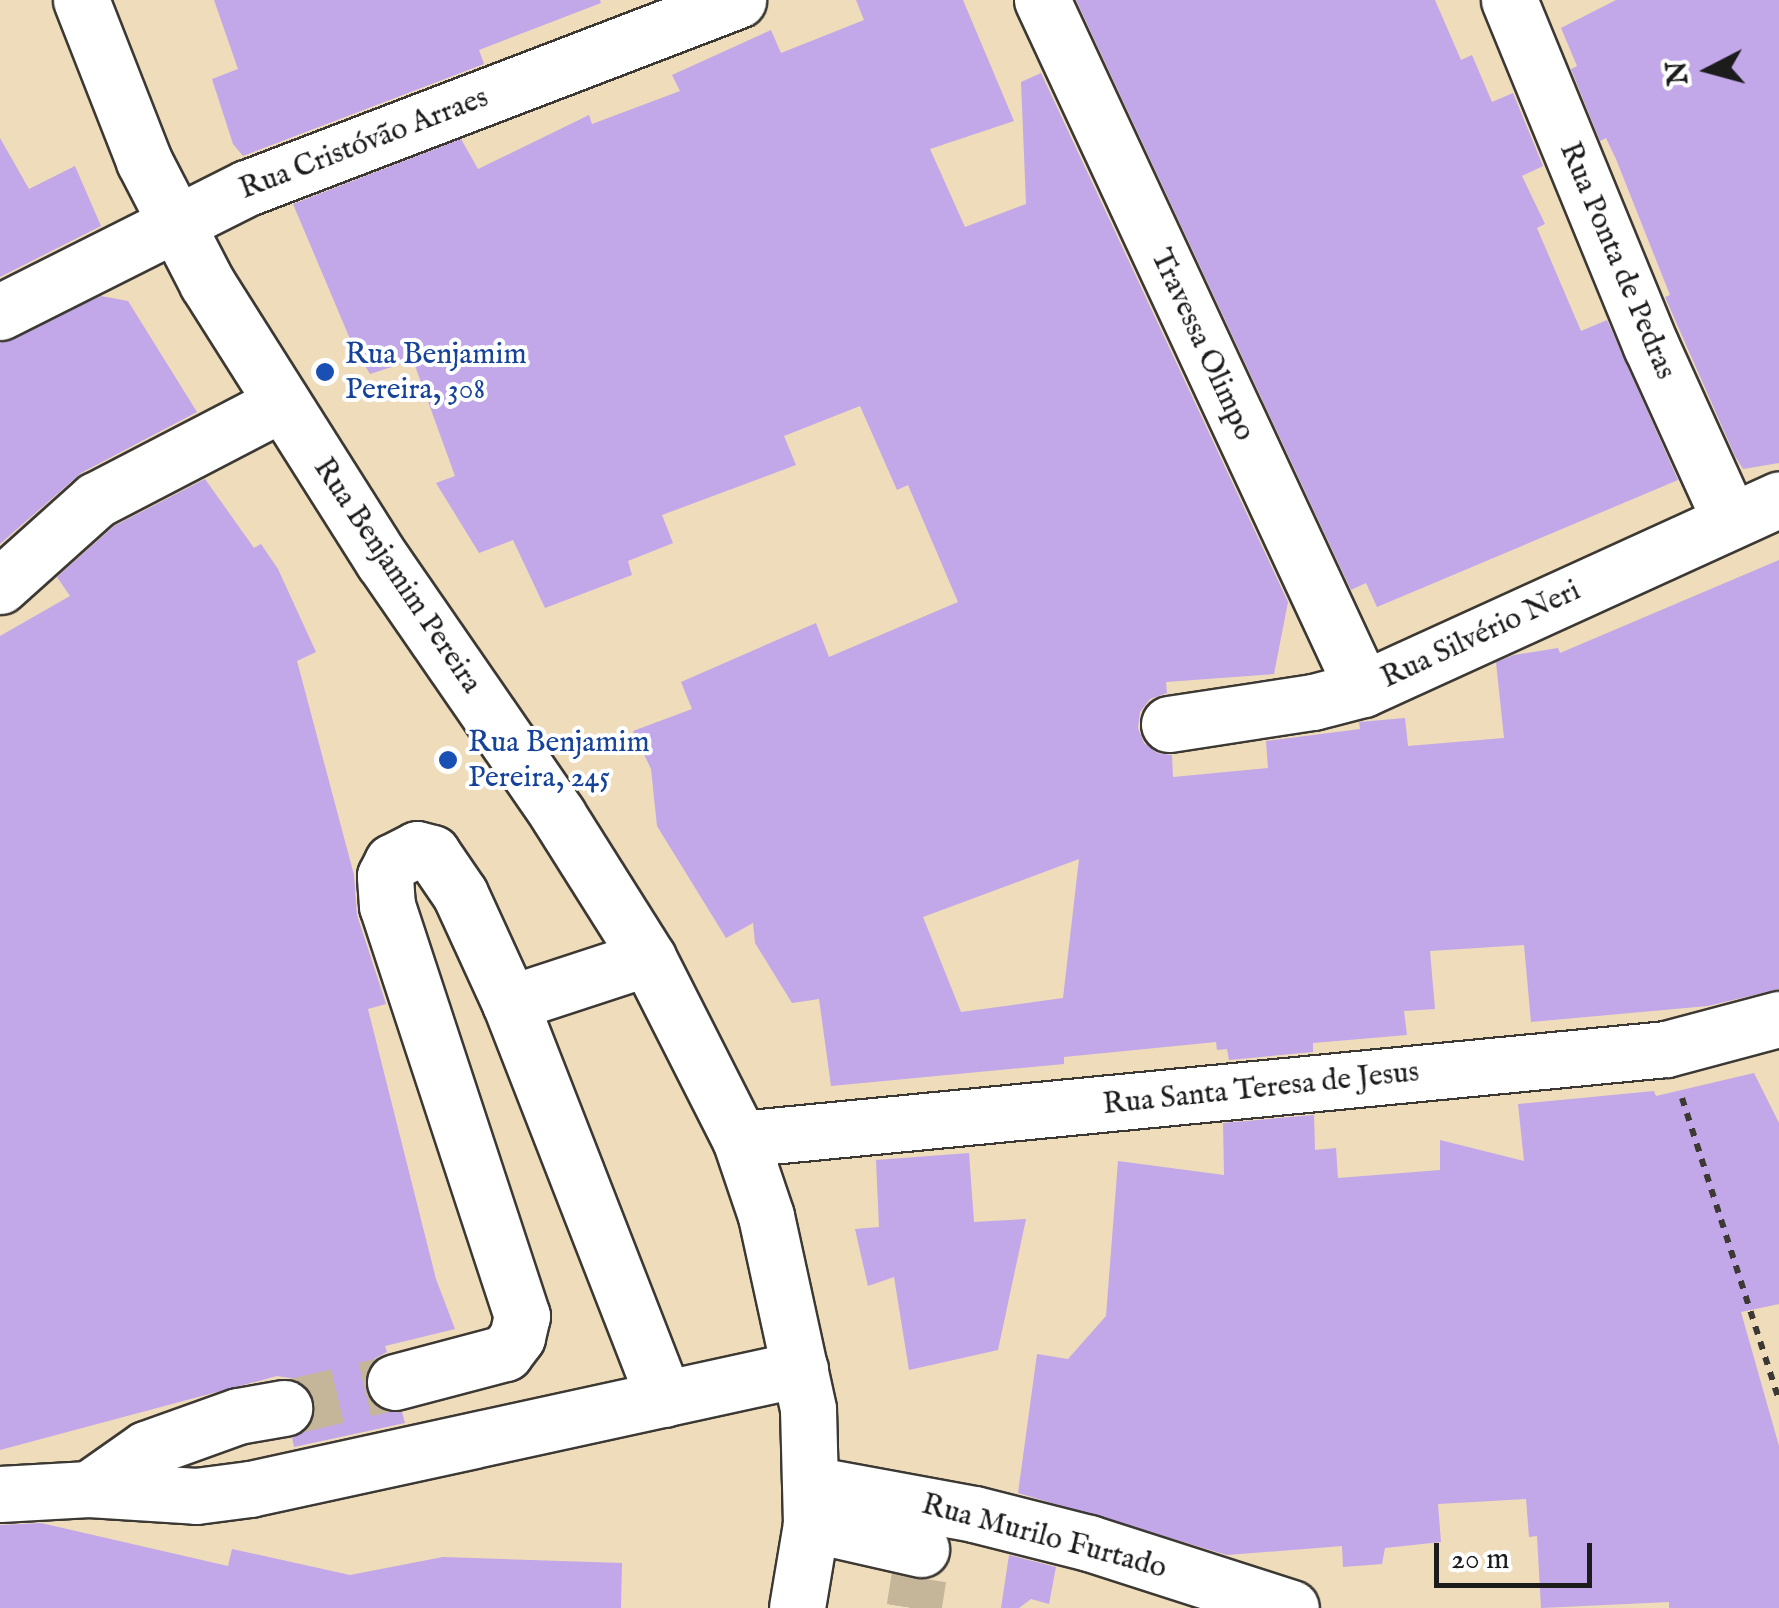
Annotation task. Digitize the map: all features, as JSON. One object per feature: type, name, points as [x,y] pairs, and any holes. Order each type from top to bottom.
[{"type":"street","name":"Rua Benjamim Pereira","points":[[81,0],[144,161],[174,222],[282,403],[648,958],[740,1139],[766,1216],[808,1409],[811,1504],[797,1608]]},
{"type":"street","name":"Rua Cristóvão Arraes","points":[[0,312],[247,188],[738,0]]},
{"type":"street","name":"Travessa Olimpo","points":[[1042,0],[1363,689]]},
{"type":"street","name":"Rua Ponta de Pedras","points":[[1509,0],[1651,346],[1730,520]]},
{"type":"street","points":[[0,586],[96,500],[282,403]]},
{"type":"street","name":"Rua Silvério Neri","points":[[1169,724],[1313,702],[1363,689],[1779,499]]},
{"type":"street","points":[[394,1382],[505,1353],[518,1337],[522,1316],[384,889],[392,862],[417,849],[432,853],[443,867],[510,1003],[664,1399]]},
{"type":"street","points":[[510,1003],[648,958]]},
{"type":"street","name":"Rua Santa Teresa de Jesus","points":[[740,1139],[1666,1049],[1779,1020]]},
{"type":"street","points":[[0,1494],[89,1488],[159,1496],[250,1490],[800,1369]]},
{"type":"street","points":[[89,1488],[146,1449],[238,1416],[284,1408]]},
{"type":"street","name":"Rua Murilo Furtado","points":[[811,1504],[922,1544],[1090,1543],[1279,1606]]},
{"type":"path","points":[[1666,1049],[1779,1401]]},
{"type":"building","points":[[214,0],[601,3],[479,50],[484,64],[243,156],[233,144],[212,79],[238,69]]},
{"type":"building","points":[[856,0],[963,0],[1014,121],[930,149],[965,227],[1026,204],[1021,82],[1041,73],[1288,602],[1274,674],[1166,682],[1167,693],[1150,699],[1140,712],[1138,728],[1144,743],[1157,753],[1172,755],[1173,777],[1268,768],[1266,741],[1360,729],[1359,722],[1405,718],[1408,746],[1504,738],[1496,662],[1558,648],[1560,653],[1779,560],[1779,989],[1708,1006],[1531,1022],[1524,945],[1430,951],[1435,1009],[1404,1011],[1407,1035],[1313,1043],[1313,1052],[1229,1060],[1227,1049],[1217,1050],[1216,1042],[1064,1057],[1064,1064],[831,1086],[819,999],[792,1003],[755,943],[753,923],[726,938],[657,826],[651,769],[633,731],[692,709],[681,682],[816,623],[829,657],[958,602],[908,485],[897,490],[860,406],[784,436],[796,465],[662,515],[673,543],[628,561],[632,575],[545,608],[513,540],[479,553],[436,483],[455,476],[413,360],[370,374],[353,346],[293,204],[461,139],[478,169],[589,115],[592,124],[680,91],[672,75],[771,30],[781,53],[864,20]],"holes":[[[1079,859],[1063,998],[961,1012],[923,917]]]},
{"type":"building","points":[[1076,0],[1435,0],[1461,60],[1472,55],[1492,102],[1513,93],[1543,166],[1522,176],[1545,224],[1537,228],[1581,331],[1607,320],[1678,480],[1377,607],[1366,583],[1351,590]]},
{"type":"building","points":[[1616,0],[1779,0],[1779,463],[1743,469],[1735,456],[1665,297],[1670,295],[1616,159],[1606,138],[1600,141],[1571,69],[1577,66],[1561,28]]},
{"type":"building","points":[[0,138],[29,189],[75,166],[101,226],[0,277]]},
{"type":"building","points":[[101,296],[128,301],[197,412],[81,473],[0,544],[0,343]]},
{"type":"building","points":[[205,479],[254,548],[261,544],[278,569],[316,652],[297,661],[354,875],[357,915],[386,1004],[368,1009],[436,1279],[455,1329],[385,1346],[387,1352],[374,1359],[365,1373],[365,1389],[372,1403],[386,1412],[402,1412],[405,1423],[294,1447],[292,1438],[305,1431],[313,1420],[314,1402],[307,1387],[296,1379],[277,1376],[0,1450],[0,636],[70,596],[57,577],[114,526]]},
{"type":"building","points":[[1754,1073],[1779,1123],[1779,1304],[1741,1312],[1779,1446],[1779,1608],[1669,1608],[1669,1602],[1541,1608],[1537,1536],[1529,1537],[1526,1499],[1438,1504],[1441,1542],[1385,1548],[1382,1564],[1343,1567],[1342,1546],[1227,1555],[1018,1493],[1037,1354],[1068,1359],[1106,1316],[1118,1161],[1224,1175],[1223,1123],[1314,1115],[1315,1150],[1336,1148],[1338,1178],[1440,1170],[1440,1140],[1524,1161],[1518,1104],[1654,1091],[1656,1096]]},
{"type":"building","points":[[969,1153],[974,1222],[1026,1219],[998,1350],[909,1370],[894,1277],[868,1286],[855,1229],[879,1227],[876,1160]]},
{"type":"building","points":[[41,1523],[228,1566],[232,1549],[350,1575],[443,1557],[622,1563],[621,1608],[0,1608],[0,1525]]},
{"type":"building","points":[[1009,1555],[1056,1567],[1049,1604],[1031,1599],[1019,1608],[1001,1608]]},
{"type":"tunnel","points":[[284,1408],[395,1382]]},
{"type":"tunnel","points":[[914,1608],[919,1577]]},
{"type":"place","name":"Rua Benjamim Pereira, 308","points":[[325,372]]},
{"type":"place","name":"Rua Benjamim Pereira, 245","points":[[448,760]]}]
